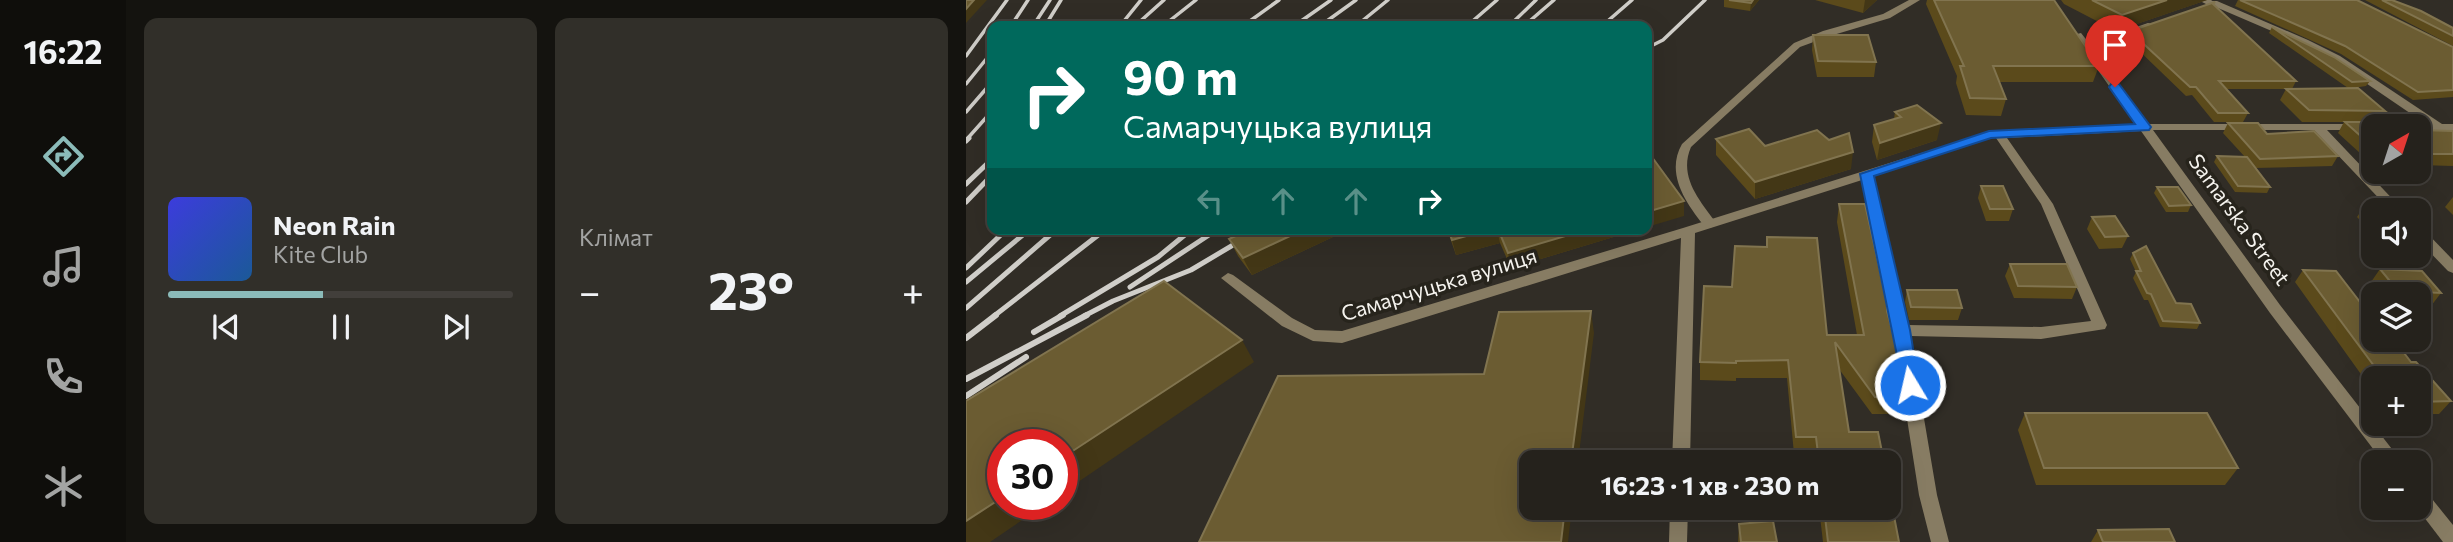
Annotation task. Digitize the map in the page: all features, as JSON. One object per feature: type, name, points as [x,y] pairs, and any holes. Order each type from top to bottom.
[{"type":"street","points":[[1710,225],[1686,195],[1681,154],[1686,146],[1797,45],[1816,34],[1884,19],[1915,0]]},
{"type":"street","points":[[2196,9],[2213,2],[2336,58],[2439,127]]},
{"type":"street","name":"Samarska Street","points":[[2066,19],[2275,309],[2384,450]]},
{"type":"street","points":[[2086,47],[2159,22]]},
{"type":"street","name":"Самарчуцька вулиця","points":[[1228,278],[1287,322],[1313,335],[1342,337],[1688,232],[1989,135],[2144,127],[2361,127]]},
{"type":"street","points":[[2317,127],[2385,198]]},
{"type":"street","points":[[2431,127],[2453,127]]},
{"type":"street","points":[[1901,330],[2041,333],[2100,325],[2047,204],[1999,134]]},
{"type":"street","points":[[1867,174],[1901,330],[1928,495],[1940,542]]},
{"type":"street","points":[[1681,450],[1688,232]]},
{"type":"street","points":[[2431,245],[2453,268]]},
{"type":"street","points":[[2431,512],[2453,540]]},
{"type":"street","points":[[1678,542],[1679,520]]},
{"type":"building","points":[[966,0],[974,0],[966,9]]},
{"type":"building","points":[[1729,0],[1753,0],[1751,3]]},
{"type":"building","points":[[1934,0],[2054,0],[2099,66],[1993,66],[2006,99],[1970,98],[1960,66],[1964,66]]},
{"type":"building","points":[[2092,0],[2167,0],[2122,15]]},
{"type":"building","points":[[2240,0],[2357,0],[2453,47],[2453,90],[2418,92],[2345,46]]},
{"type":"building","points":[[2382,0],[2392,0],[2421,11],[2453,28],[2453,36]]},
{"type":"building","points":[[2215,2],[2213,4],[2296,81],[2219,81],[2248,113],[2218,113],[2196,87],[2190,87],[2134,35],[2138,33],[2133,30]]},
{"type":"building","points":[[2272,27],[2334,57],[2370,81],[2352,82]]},
{"type":"building","points":[[1813,35],[1868,35],[1876,62],[1818,61]]},
{"type":"building","points":[[2358,88],[2385,111],[2309,110],[2286,89]]},
{"type":"building","points":[[1917,105],[1941,123],[1880,143],[1874,125],[1901,117],[1895,112]]},
{"type":"building","points":[[2345,122],[2361,122],[2361,136]]},
{"type":"building","points":[[2228,123],[2258,123],[2267,134],[2314,131],[2338,156],[2260,159]]},
{"type":"building","points":[[1749,129],[1765,146],[1817,130],[1829,140],[1849,133],[1853,152],[1755,182],[1716,139]]},
{"type":"building","points":[[2431,130],[2453,131],[2453,154],[2431,154]]},
{"type":"building","points":[[2217,156],[2247,157],[2270,187],[2238,186]]},
{"type":"building","points":[[1652,157],[1684,201],[1652,211]]},
{"type":"building","points":[[1981,186],[2003,186],[2013,209],[1990,209]]},
{"type":"building","points":[[2157,187],[2178,187],[2191,205],[2169,206]]},
{"type":"building","points":[[1839,204],[1865,204],[1883,284],[1888,284],[1892,302],[1887,302],[1887,311],[1906,381],[1897,396],[1875,397],[1835,342],[1849,432],[1878,432],[1882,450],[1818,450],[1816,437],[1796,437],[1788,360],[1700,362],[1704,286],[1732,287],[1735,246],[1767,247],[1767,237],[1817,238],[1827,335],[1864,335]]},
{"type":"building","points":[[2115,216],[2128,236],[2105,237],[2092,217]]},
{"type":"building","points":[[1238,235],[1292,235],[1243,258],[1229,239]]},
{"type":"building","points":[[1450,235],[1470,235],[1452,240]]},
{"type":"building","points":[[1500,235],[1569,235],[1508,253]]},
{"type":"building","points":[[2146,246],[2176,303],[2191,304],[2200,323],[2163,321],[2151,294],[2147,293],[2136,271],[2141,271],[2133,253]]},
{"type":"building","points":[[2010,264],[2067,264],[2077,287],[2018,286]]},
{"type":"building","points":[[2380,269],[2422,271],[2441,293],[2431,293],[2431,282],[2391,282]]},
{"type":"building","points":[[2303,270],[2336,271],[2361,302],[2361,348]]},
{"type":"building","points":[[1164,281],[1242,340],[1078,448],[1078,429],[987,429],[987,507],[966,521],[966,401]]},
{"type":"building","points":[[1907,290],[1957,290],[1962,308],[1911,307]]},
{"type":"building","points":[[1591,311],[1573,450],[1519,450],[1519,520],[1564,520],[1561,542],[1199,542],[1278,376],[1484,374],[1499,312]]},
{"type":"building","points":[[2364,352],[2403,352],[2411,362],[2416,362],[2420,366],[2374,366]]},
{"type":"building","points":[[2431,379],[2451,401],[2431,402]]},
{"type":"building","points":[[2025,413],[2207,413],[2238,468],[2044,468]]},
{"type":"building","points":[[1825,520],[1895,520],[1899,542],[1828,542]]},
{"type":"building","points":[[1773,521],[1777,542],[1741,542],[1739,524]]},
{"type":"building","points":[[2169,529],[2175,542],[2103,542],[2098,530]]},
{"type":"railway","points":[[992,21],[1007,0]]},
{"type":"railway","points":[[1014,21],[1028,0]]},
{"type":"railway","points":[[1036,21],[1050,0]]},
{"type":"railway","points":[[1048,21],[1061,0]]},
{"type":"railway","points":[[1124,21],[1141,0]]},
{"type":"railway","points":[[1141,21],[1164,0]]},
{"type":"railway","points":[[1169,21],[1196,0]]},
{"type":"railway","points":[[1250,21],[1279,0]]},
{"type":"railway","points":[[1301,21],[1331,0]]},
{"type":"railway","points":[[1327,21],[1356,0]]},
{"type":"railway","points":[[1362,21],[1388,0]]},
{"type":"railway","points":[[1473,21],[1497,0]]},
{"type":"railway","points":[[1514,21],[1536,0]]},
{"type":"railway","points":[[1530,21],[1554,0]]},
{"type":"railway","points":[[1608,21],[1632,0]]},
{"type":"railway","points":[[1652,46],[1663,40],[1705,0]]},
{"type":"railway","points":[[966,56],[987,27]]},
{"type":"railway","points":[[966,84],[987,58]]},
{"type":"railway","points":[[966,112],[987,88]]},
{"type":"railway","points":[[967,139],[987,117]]},
{"type":"railway","points":[[966,141],[969,138]]},
{"type":"railway","points":[[966,184],[987,164]]},
{"type":"railway","points":[[966,202],[987,180]]},
{"type":"railway","points":[[966,268],[1001,235]]},
{"type":"railway","points":[[966,282],[1023,235]]},
{"type":"railway","points":[[966,308],[1050,235]]},
{"type":"railway","points":[[994,316],[1098,235]]},
{"type":"railway","points":[[1060,316],[1158,257],[1185,235]]},
{"type":"railway","points":[[1130,287],[1209,235]]},
{"type":"railway","points":[[1084,316],[1113,301],[1191,270],[1250,235]]},
{"type":"railway","points":[[966,338],[996,315]]},
{"type":"railway","points":[[1034,332],[1063,315]]},
{"type":"railway","points":[[966,379],[1087,315]]},
{"type":"railway","points":[[966,396],[1026,357]]},
{"type":"route","points":[[1910,385],[1901,330],[1867,174],[1989,135],[2144,127],[2115,87]]}]
